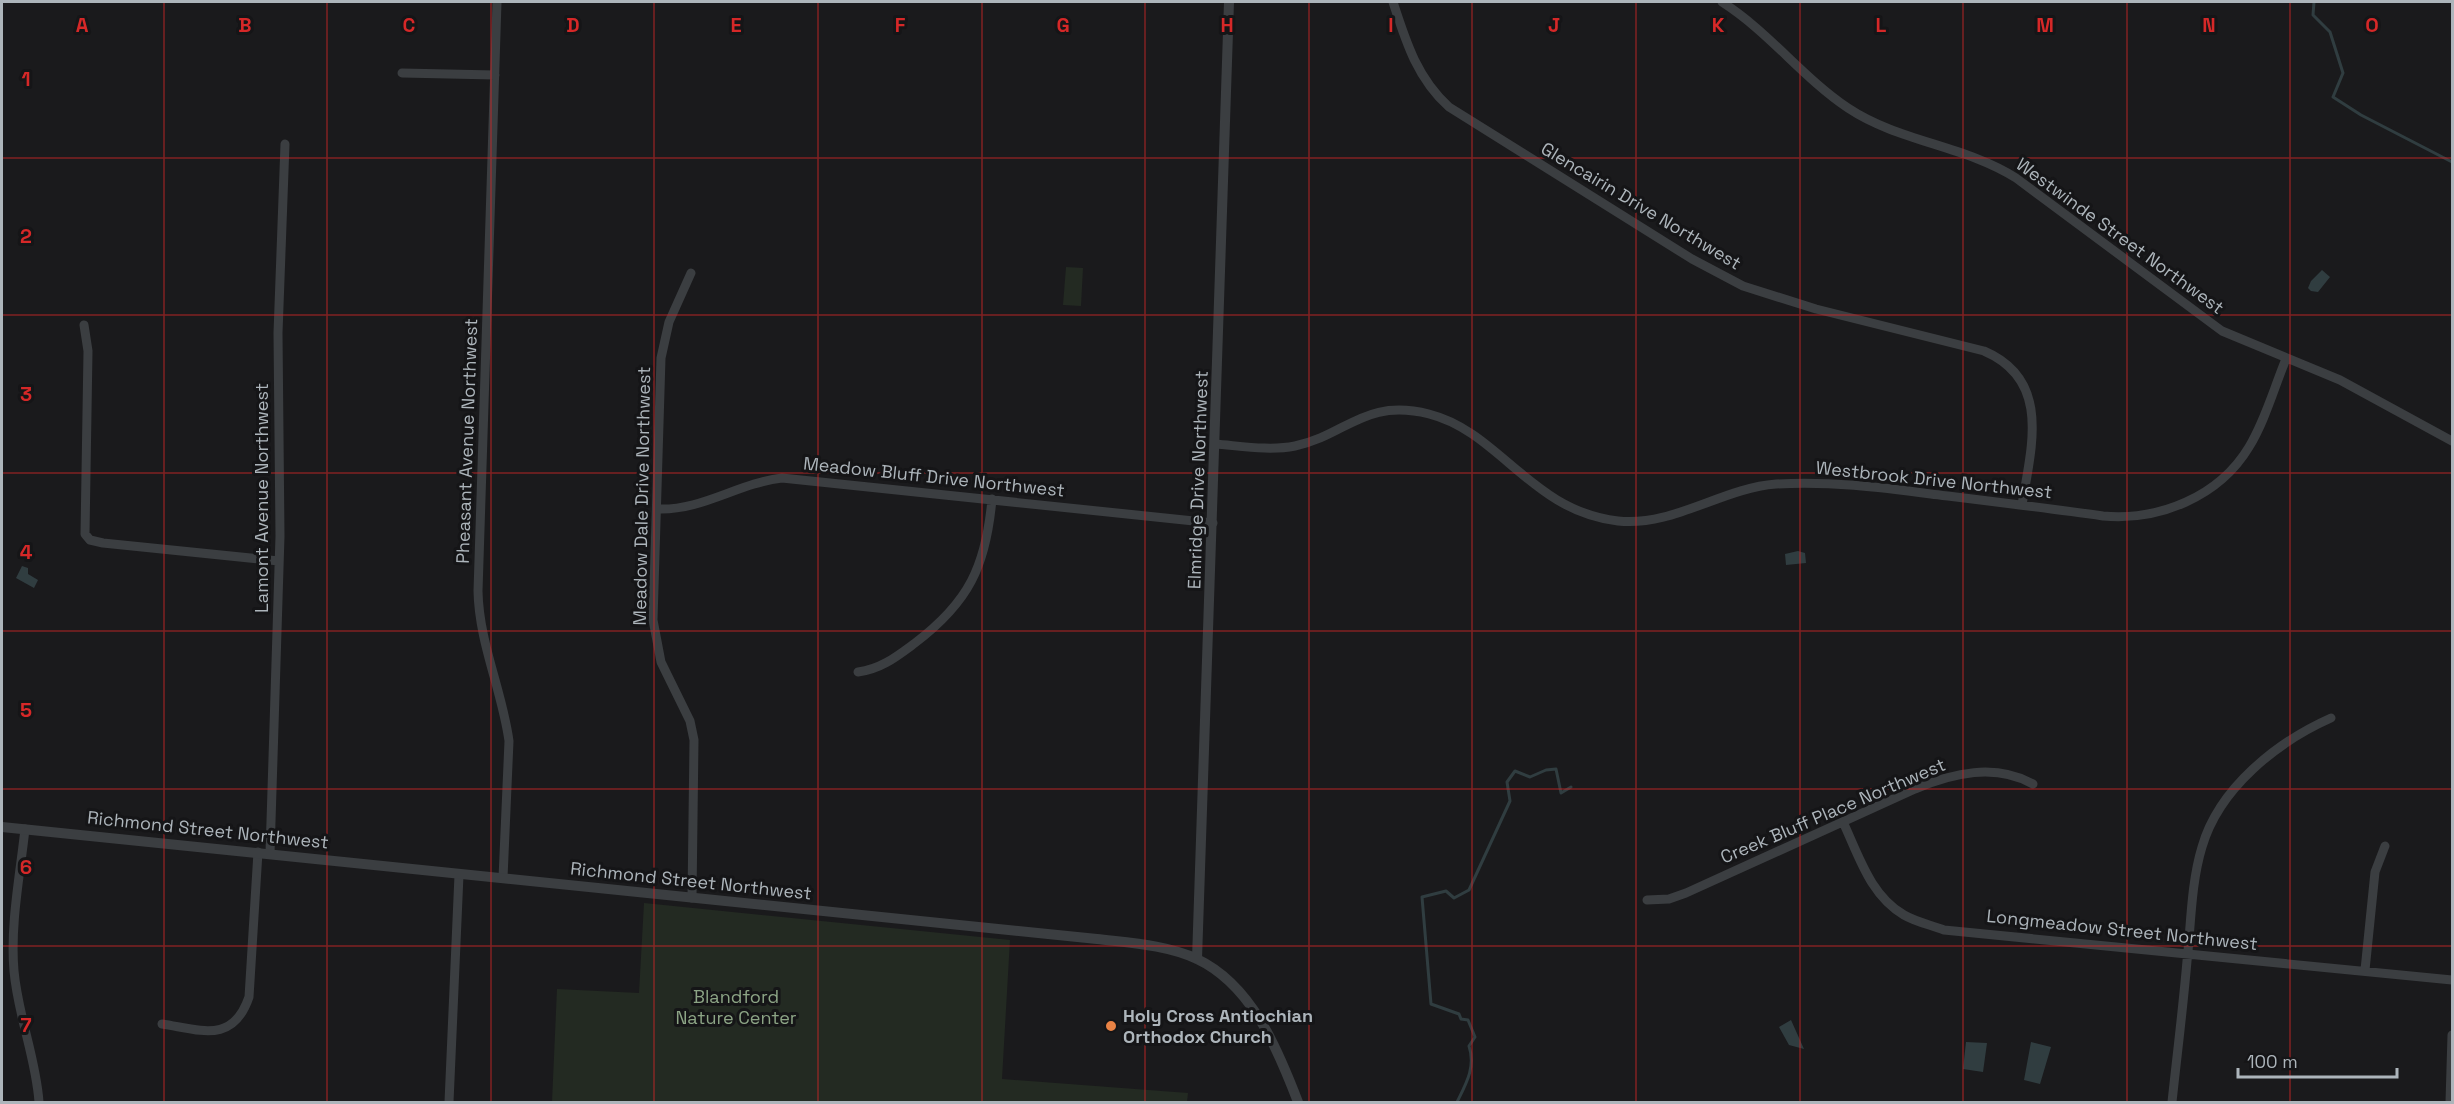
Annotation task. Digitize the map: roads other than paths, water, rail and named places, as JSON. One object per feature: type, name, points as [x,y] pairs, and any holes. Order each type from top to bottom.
[{"type":"street","name":"Pheasant Avenue Northwest","points":[[497,2],[478,591],[479,620],[506,721],[509,741],[503,878]]},
{"type":"street","name":"Elmridge Drive Northwest","points":[[1197,959],[1229,2]]},
{"type":"street","name":"Glencairin Drive Northwest","points":[[1393,2],[1415,65],[1435,93],[1449,107],[1692,260],[1754,290],[1816,309],[1984,351],[2007,363],[2022,382],[2032,407],[2032,431],[2022,505]]},
{"type":"street","name":"Westwinde Street Northwest","points":[[1722,2],[1750,22],[1808,76],[1848,108],[1888,128],[1970,155],[2011,175],[2217,328],[2245,343],[2340,380],[2452,441]]},
{"type":"street","points":[[402,73],[495,75]]},
{"type":"street","name":"Lamont Avenue Northwest","points":[[162,1024],[220,1031],[234,1024],[244,1013],[249,997],[264,852],[279,561],[281,471],[278,333],[285,144]]},
{"type":"street","name":"Meadow Dale Drive Northwest","points":[[691,273],[669,322],[663,345],[654,631],[661,662],[690,721],[696,753],[692,898]]},
{"type":"street","points":[[84,325],[88,351],[85,534],[90,540],[103,543],[279,561]]},
{"type":"street","name":"Westbrook Drive Northwest","points":[[1215,444],[1295,446],[1365,415],[1397,410],[1427,413],[1455,423],[1535,486],[1566,506],[1620,521],[1673,514],[1744,489],[1811,482],[2113,517],[2160,512],[2188,502],[2222,480],[2249,447],[2286,359]]},
{"type":"street","name":"Meadow Bluff Drive Northwest","points":[[657,509],[698,506],[755,483],[782,478],[1213,523]]},
{"type":"street","points":[[858,672],[870,671],[891,661],[938,626],[963,599],[980,567],[987,540],[992,499]]},
{"type":"street","points":[[2172,1102],[2196,871],[2213,819],[2233,790],[2271,756],[2300,734],[2331,718]]},
{"type":"street","name":"Creek Bluff Place Northwest","points":[[1647,900],[1669,899],[1686,893],[1928,783],[1961,774],[1992,771],[2009,773],[2033,784]]},
{"type":"street","name":"Longmeadow Street Northwest","points":[[1843,822],[1869,880],[1891,906],[1907,917],[1944,930],[2452,980]]},
{"type":"street","name":"Richmond Street Northwest","points":[[2,827],[264,852],[1107,941],[1173,951],[1197,959],[1218,974],[1256,1014],[1269,1034],[1298,1102]]},
{"type":"street","points":[[25,829],[17,902],[14,972],[34,1062],[39,1102]]},
{"type":"street","points":[[2365,970],[2375,872],[2385,846]]},
{"type":"street","points":[[449,1102],[459,874]]},
{"type":"street","points":[[2450,1102],[2452,1035]]},
{"type":"waterway","points":[[2314,2],[2313,15],[2330,32],[2343,73],[2333,97],[2361,115],[2452,162]]},
{"type":"waterway","points":[[1457,1102],[1471,1068],[1469,1046],[1475,1037],[1468,1020],[1461,1019],[1459,1014],[1431,1004],[1422,897],[1446,891],[1454,898],[1469,890],[1510,801],[1507,782],[1515,771],[1530,777],[1546,770],[1556,769],[1561,793],[1571,787]]},
{"type":"place","name":"Holy Cross Antiochian Orthodox Church","points":[[1111,1026]]},
{"type":"park label","name":"Blandford Nature Center","points":[[736,1007]]}]
